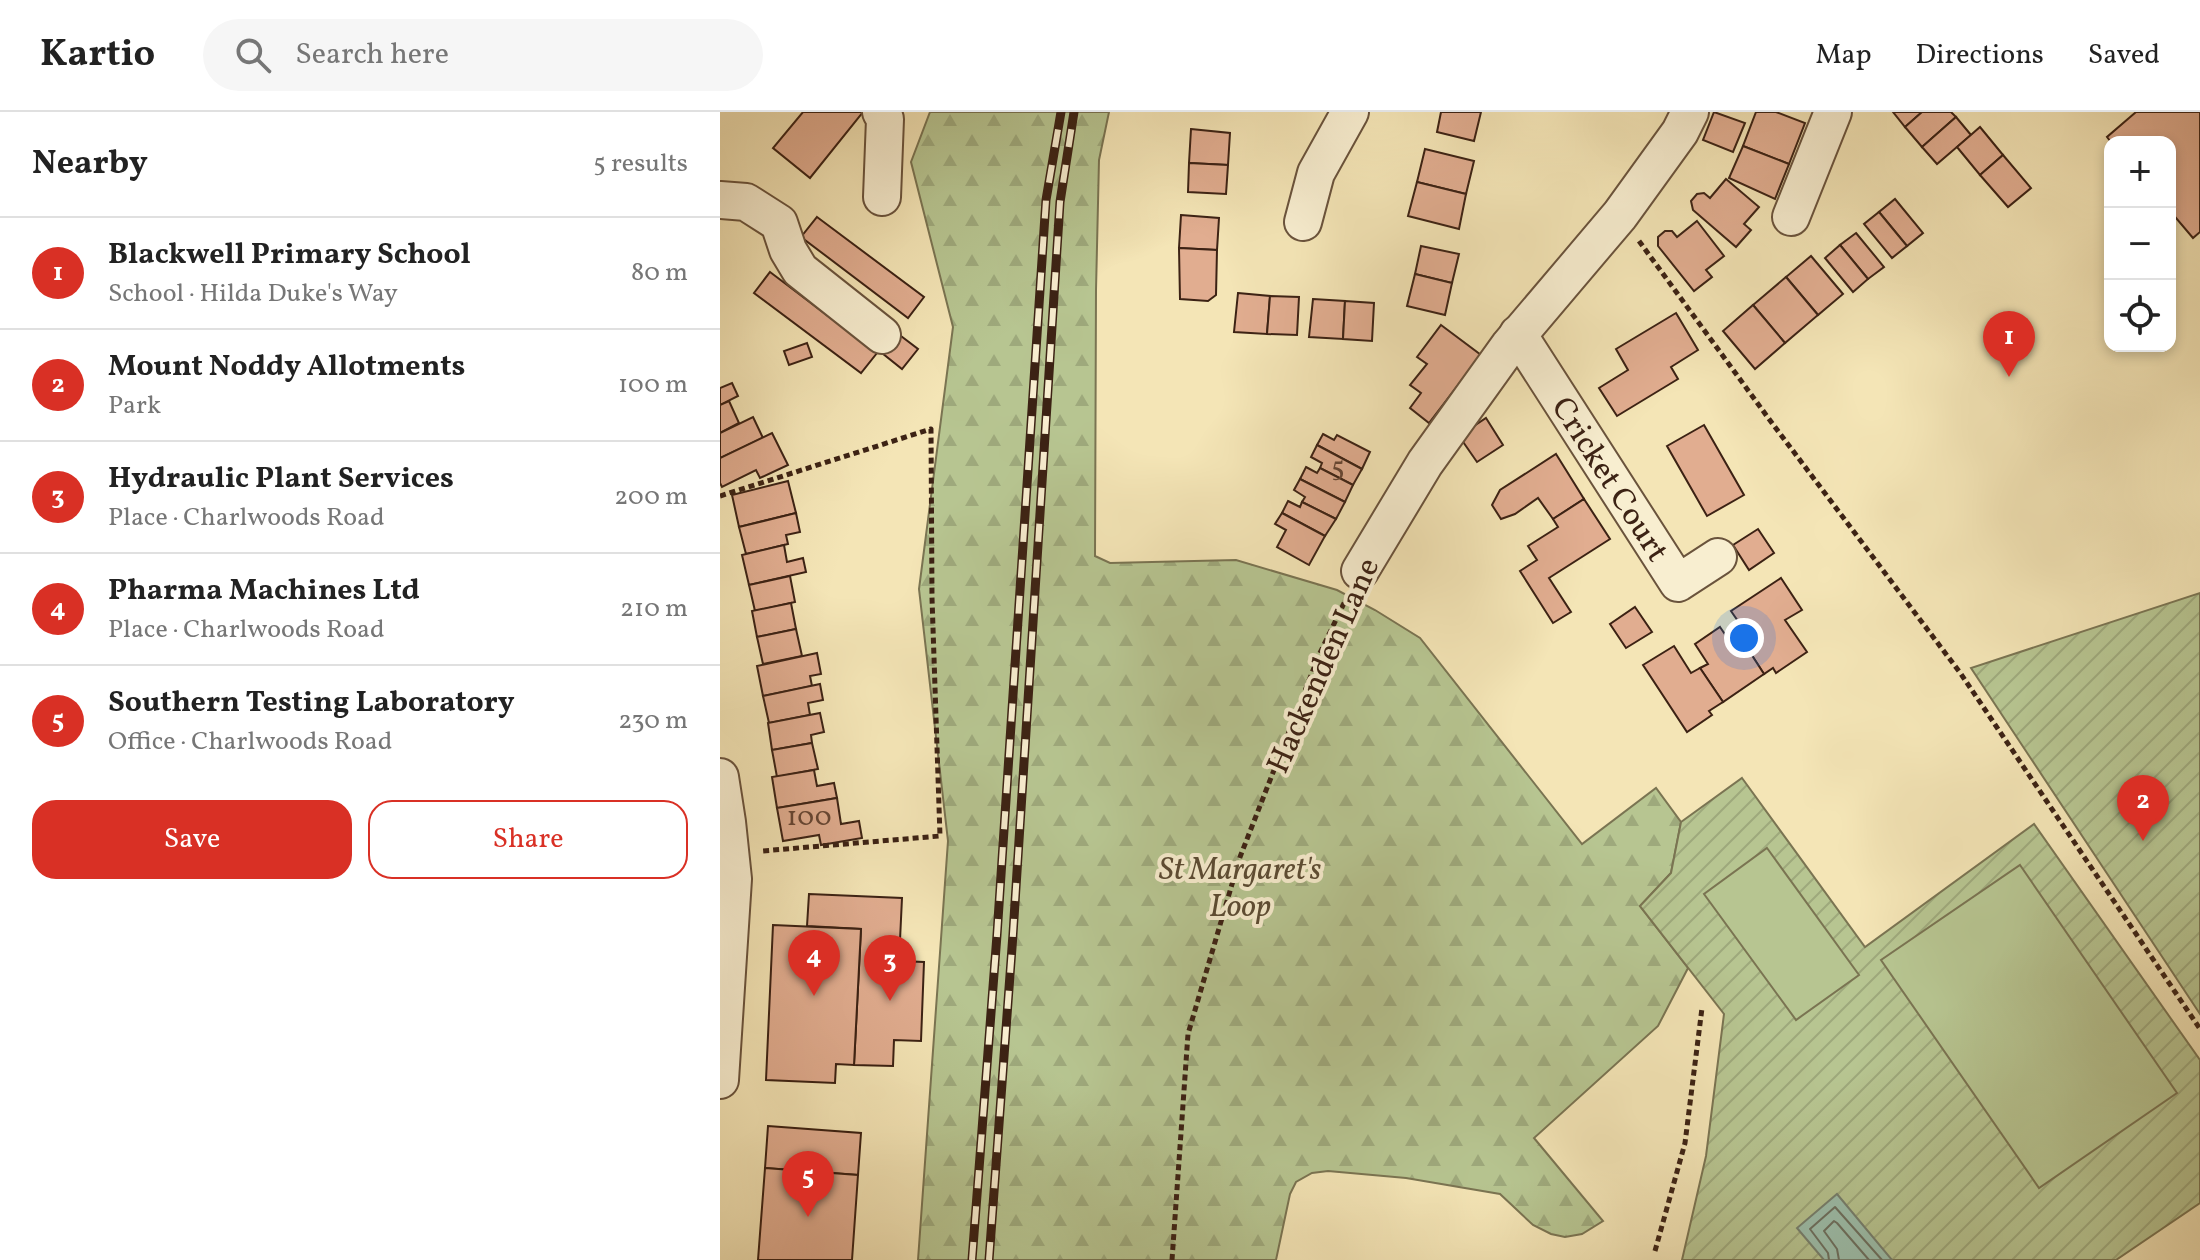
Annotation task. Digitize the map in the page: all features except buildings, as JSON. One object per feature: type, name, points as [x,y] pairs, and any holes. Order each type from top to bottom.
[{"type":"street","points":[[881,112],[885,119],[882,197]]},
{"type":"street","points":[[1303,222],[1316,173],[1350,112]]},
{"type":"street","name":"Hackenden Lane","points":[[1360,571],[1425,463],[1518,334],[1620,215],[1680,132],[1690,112]]},
{"type":"street","points":[[1791,217],[1833,112]]},
{"type":"street","points":[[720,200],[746,202],[779,223],[788,250],[800,270],[882,335]]},
{"type":"street","name":"Cricket Court","points":[[1518,334],[1678,583],[1718,557]]},
{"type":"street","points":[[720,777],[733,879],[720,1080]]},
{"type":"path","points":[[1620,215],[1961,674],[2200,1029]]},
{"type":"path","points":[[720,496],[931,429],[932,598],[940,836],[731,854]]},
{"type":"path","name":"Hackenden Lane","points":[[1172,1260],[1188,1034],[1240,857],[1319,655],[1360,571]]},
{"type":"path","points":[[1655,1251],[1685,1143],[1702,1008]]},
{"type":"green space","name":"St Margaret's Loop","points":[[930,112],[1109,112],[1099,160],[1095,556],[1110,563],[1236,560],[1337,590],[1420,638],[1582,844],[1656,788],[1681,822],[1671,873],[1640,906],[1688,968],[1658,1026],[1534,1138],[1603,1221],[1582,1234],[1565,1237],[1551,1234],[1533,1225],[1500,1194],[1406,1178],[1328,1171],[1312,1173],[1296,1182],[1290,1194],[1276,1260],[918,1260],[948,841],[919,589],[953,327],[911,162]]},
{"type":"green space","points":[[2200,593],[2200,1014],[1971,668]]},
{"type":"green space","points":[[1742,778],[1865,947],[2034,824],[2200,1060],[2200,1203],[2116,1260],[1682,1260],[1706,1156],[1724,1014],[1640,906],[1671,873],[1681,822]]},
{"type":"green space","points":[[1767,848],[1859,975],[1796,1020],[1704,894]]},
{"type":"green space","points":[[2020,865],[2177,1093],[2039,1188],[1881,960]]},
{"type":"water","points":[[1837,1194],[1892,1260],[1824,1260],[1797,1228]]},
{"type":"railway","points":[[972,1260],[1046,200],[1061,112]]},
{"type":"railway","points":[[989,1260],[1060,202],[1074,112]]},
{"type":"place","name":"Blackwell Primary School","points":[[2009,377]]},
{"type":"place","name":"Mount Noddy Allotments","points":[[2143,841]]},
{"type":"place","name":"Pharma Machines Ltd","points":[[814,996]]},
{"type":"place","name":"Hydraulic Plant Services","points":[[890,1001]]},
{"type":"place","name":"Southern Testing Laboratory","points":[[808,1217]]}]
